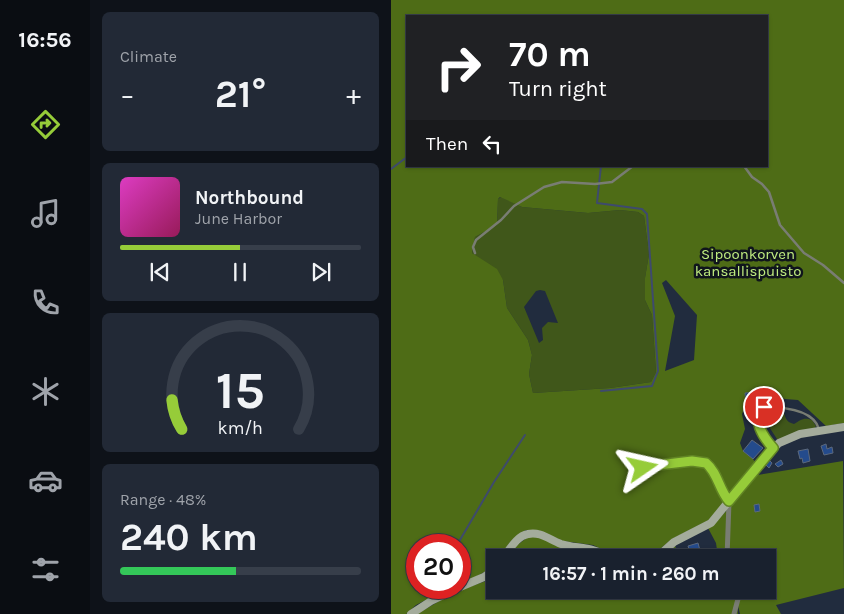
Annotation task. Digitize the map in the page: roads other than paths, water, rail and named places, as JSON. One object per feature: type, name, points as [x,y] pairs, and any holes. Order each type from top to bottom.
[{"type":"street","points":[[666,549],[674,542],[711,523],[779,443],[795,436],[844,426]]},
{"type":"street","points":[[727,549],[729,501]]},
{"type":"street","points":[[510,549],[520,538],[533,533],[562,544],[592,549]]},
{"type":"street","points":[[471,583],[486,575]]},
{"type":"street","points":[[411,614],[433,599]]},
{"type":"street","points":[[734,614],[738,599]]},
{"type":"lane","points":[[475,253],[473,247],[476,240],[501,220],[513,206],[544,187],[562,182],[595,184],[612,182],[632,167]]},
{"type":"lane","points":[[745,167],[752,177],[769,192],[780,225],[805,253],[844,283]]},
{"type":"lane","points":[[773,448],[763,437],[760,429],[758,416],[760,410],[764,407],[784,408],[811,416],[818,425],[819,430]]},
{"type":"lane","points":[[634,477],[643,468],[650,466],[692,461],[706,463],[716,474],[722,493],[729,501]]},
{"type":"waterway","points":[[391,169],[406,158]]},
{"type":"waterway","points":[[601,167],[597,203],[642,209],[647,214],[658,371],[652,386],[601,391]]},
{"type":"waterway","points":[[463,534],[494,482],[525,435]]},
{"type":"park label","name":"Sipoonkorven kansallispuisto","points":[[748,262]]}]
